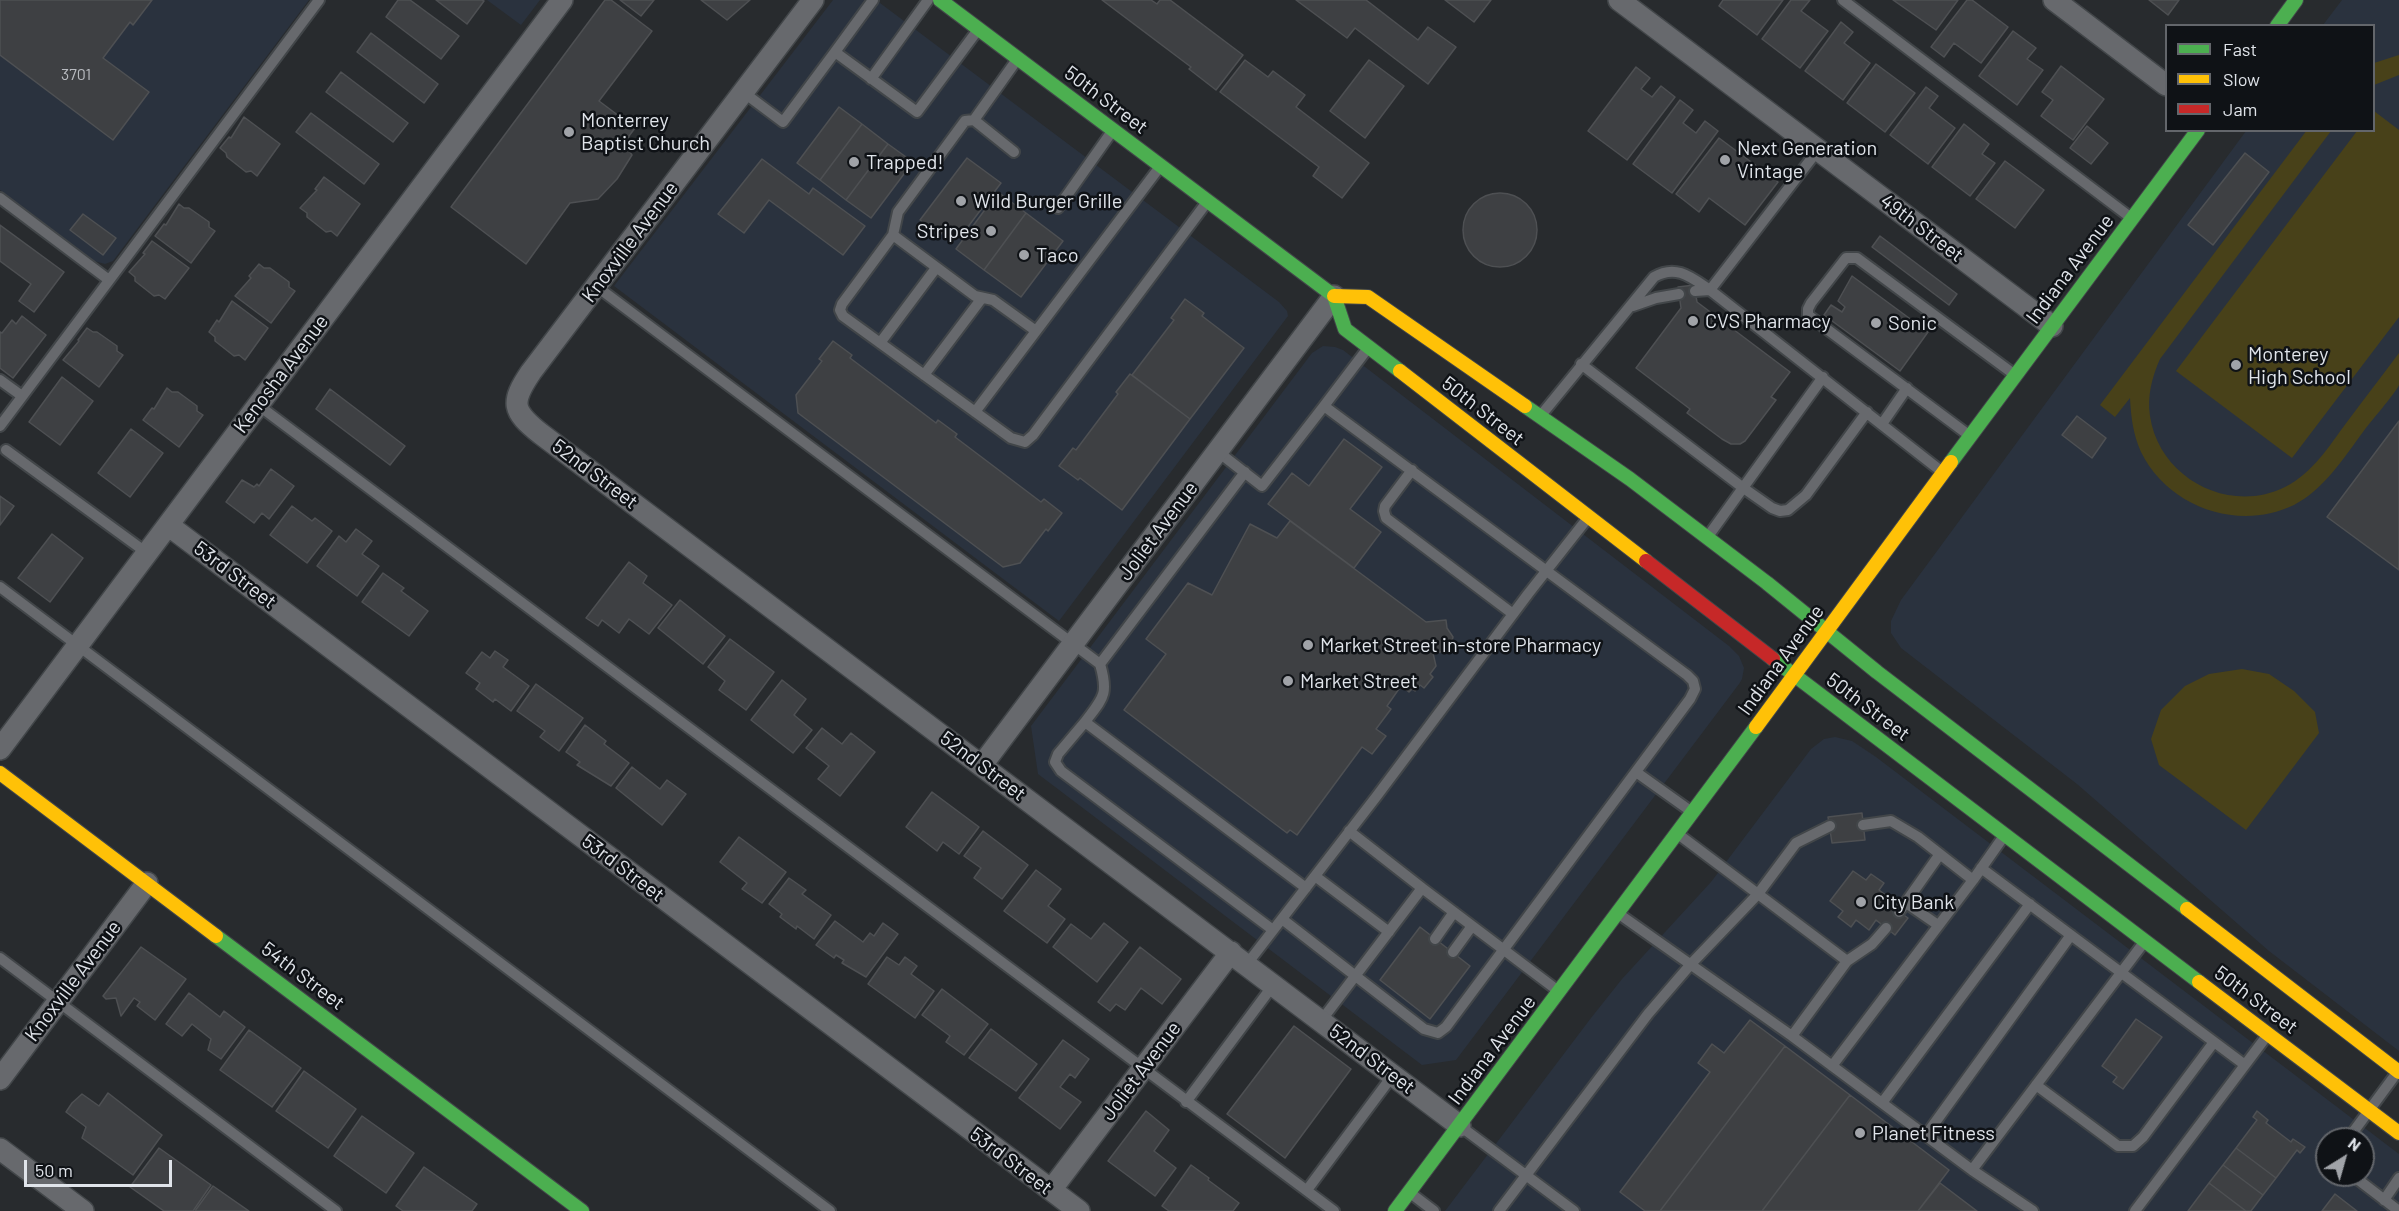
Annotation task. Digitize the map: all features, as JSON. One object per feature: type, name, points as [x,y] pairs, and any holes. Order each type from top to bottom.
[{"type":"main road","name":"50th Street","points":[[940,0],[1334,296],[1345,329],[1368,347],[2005,836],[2399,1132]]},
{"type":"main road","points":[[2278,24],[2288,5]]},
{"type":"main road","name":"Indiana Avenue","points":[[1395,1211],[1678,834],[1826,630],[2197,132]]},
{"type":"main road","name":"50th Street","points":[[1334,296],[1368,297],[1630,479],[2398,1072]]},
{"type":"main road","name":"54th Street","points":[[0,773],[582,1211]]},
{"type":"street","name":"Kenosha Avenue","points":[[0,749],[562,0]]},
{"type":"street","name":"Knoxville Avenue","points":[[516,400],[518,392],[531,372],[813,0]]},
{"type":"street","name":"49th Street","points":[[1619,0],[2052,326]]},
{"type":"street","points":[[2054,0],[2165,84]]},
{"type":"street","name":"Joliet Avenue","points":[[982,765],[1334,296]]},
{"type":"street","name":"52nd Street","points":[[516,400],[517,411],[522,419],[541,434],[1460,1126]]},
{"type":"street","name":"53rd Street","points":[[168,525],[1079,1211]]},
{"type":"street","name":"Knoxville Avenue","points":[[0,1079],[147,883]]},
{"type":"street","name":"Joliet Avenue","points":[[1051,1190],[1143,1069],[1239,958]]},
{"type":"street","points":[[0,1149],[83,1211]]},
{"type":"lane","points":[[0,426],[320,0]]},
{"type":"lane","points":[[743,93],[783,122],[873,0]]},
{"type":"lane","points":[[871,78],[928,0]]},
{"type":"lane","points":[[1843,0],[2132,219]]},
{"type":"lane","points":[[835,52],[917,112],[979,29]]},
{"type":"lane","points":[[974,120],[1018,58]]},
{"type":"lane","points":[[1014,152],[974,120],[965,121],[898,212],[893,235],[842,304],[840,310],[843,316],[1011,438],[1025,442],[1033,435],[1208,201]]},
{"type":"lane","points":[[1058,208],[1113,130]]},
{"type":"lane","points":[[1695,291],[1710,290],[1818,150]]},
{"type":"lane","points":[[975,412],[1161,165]]},
{"type":"lane","points":[[0,198],[109,280]]},
{"type":"lane","points":[[893,235],[975,296],[993,300],[1036,331]]},
{"type":"lane","points":[[1970,436],[1808,315],[1811,303],[1845,258],[1857,258],[2015,375]]},
{"type":"lane","points":[[880,343],[936,268]]},
{"type":"lane","points":[[1540,417],[1654,277],[1662,273],[1684,272],[1823,377],[1943,472]]},
{"type":"lane","points":[[596,286],[1100,664],[1105,680],[1103,698],[1058,754],[1055,762],[1060,771],[1273,930]]},
{"type":"lane","points":[[1631,307],[1656,297],[1679,294]]},
{"type":"lane","points":[[924,375],[982,298]]},
{"type":"lane","points":[[1217,451],[1262,486],[1368,347]]},
{"type":"lane","points":[[1581,364],[1742,487],[1780,511],[1788,510],[1806,495],[1866,412]]},
{"type":"lane","points":[[1707,537],[1823,377]]},
{"type":"lane","points":[[0,380],[22,396]]},
{"type":"lane","points":[[1882,424],[1907,388]]},
{"type":"lane","points":[[258,405],[1334,1211]]},
{"type":"lane","points":[[1282,919],[1356,975],[1392,996],[1405,1015],[1424,1029],[1438,1033],[1446,1027],[1505,950],[1690,699],[1695,689],[1693,681],[1324,406]]},
{"type":"lane","points":[[6,450],[147,553]]},
{"type":"lane","points":[[1412,470],[1385,506],[1386,518],[1513,614]]},
{"type":"lane","points":[[1100,664],[1245,472]]},
{"type":"lane","points":[[1239,958],[1273,930],[1282,919],[1546,570],[1589,517]]},
{"type":"lane","points":[[0,587],[830,1211]]},
{"type":"lane","points":[[1084,722],[1306,888]]},
{"type":"lane","points":[[1636,772],[1693,813]]},
{"type":"lane","points":[[1863,825],[1891,821],[1918,837],[1973,879]]},
{"type":"lane","points":[[1499,1211],[1648,1014],[1691,964],[1758,894],[1796,843],[1830,826]]},
{"type":"lane","points":[[1349,831],[1560,992]]},
{"type":"lane","points":[[1678,834],[1847,961]]},
{"type":"lane","points":[[1832,1066],[2005,836]]},
{"type":"lane","points":[[1938,925],[1903,907],[1940,854]]},
{"type":"lane","points":[[1981,868],[2245,1065]]},
{"type":"lane","points":[[1315,876],[1389,932]]},
{"type":"lane","points":[[1321,1021],[1422,888]]},
{"type":"lane","points":[[1882,1102],[2030,904]]},
{"type":"lane","points":[[1435,939],[1454,912]]},
{"type":"lane","points":[[1618,913],[1792,1036],[1972,1170],[2033,1211]]},
{"type":"lane","points":[[1453,952],[1472,926]]},
{"type":"lane","points":[[1792,1036],[1847,961],[1872,944],[1886,928]]},
{"type":"lane","points":[[1926,1135],[2071,935]]},
{"type":"lane","points":[[1972,1170],[2145,941]]},
{"type":"lane","points":[[0,958],[336,1211]]},
{"type":"lane","points":[[1186,1102],[1274,984]]},
{"type":"lane","points":[[1405,1015],[1412,1005]]},
{"type":"lane","points":[[2135,1211],[2268,1034]]},
{"type":"lane","points":[[2036,1085],[2118,1146],[2133,1146],[2143,1137],[2214,1042]]},
{"type":"lane","points":[[2357,1127],[2398,1072]]},
{"type":"lane","points":[[1307,1190],[1393,1075]]},
{"type":"lane","points":[[1460,1126],[1575,1211]]},
{"type":"lane","points":[[2384,1200],[2399,1178]]},
{"type":"lane","points":[[2367,1187],[2399,1211]]},
{"type":"lane","points":[[1409,1192],[1434,1211]]},
{"type":"shaded area","points":[[0,0],[309,0],[113,261],[105,264],[94,261],[0,190]]},
{"type":"shaded area","points":[[487,0],[540,0],[521,25]]},
{"type":"shaded area","points":[[833,0],[876,0],[1279,302],[1287,311],[1288,316],[1059,621],[614,286]]},
{"type":"shaded area","name":"Monterey High School","points":[[2342,0],[2399,0],[2399,1051],[2269,951],[2077,784],[1901,648],[1891,633],[1891,621],[1901,600],[2245,132],[2375,132],[2375,24],[2324,24]]},
{"type":"shaded area","points":[[2399,55],[2399,75],[2375,85],[2375,63]]},
{"type":"shaded area","points":[[2375,112],[2399,130],[2399,317],[2292,458],[2176,371],[2356,132],[2375,132]]},
{"type":"shaded area","points":[[2305,132],[2330,132],[2160,359],[2149,401],[2150,416],[2156,438],[2167,457],[2182,473],[2200,485],[2220,493],[2242,496],[2263,495],[2285,487],[2312,467],[2399,353],[2399,385],[2332,473],[2305,498],[2294,505],[2272,513],[2250,516],[2228,515],[2207,509],[2187,500],[2168,487],[2153,471],[2136,439],[2130,398],[2115,417],[2100,405]]},
{"type":"shaded area","points":[[1323,346],[1343,350],[1729,646],[1739,656],[1744,668],[1739,684],[1456,1060],[1422,1065],[1038,774],[1031,726],[1312,353]]},
{"type":"shaded area","points":[[2242,669],[2269,674],[2294,691],[2315,712],[2319,733],[2246,830],[2159,765],[2151,739],[2161,710],[2185,686],[2209,674]]},
{"type":"shaded area","points":[[1835,737],[1852,741],[1876,757],[2363,1127],[2315,1127],[2315,1187],[2375,1187],[2375,1136],[2399,1154],[2399,1211],[1445,1211],[1591,1018],[1622,979],[1711,882],[1811,749],[1824,739]]},
{"type":"building","points":[[0,0],[152,0],[133,25],[130,22],[103,58],[149,92],[113,140],[0,55]]},
{"type":"building","points":[[398,0],[410,0],[459,36],[441,59],[386,17]]},
{"type":"building","points":[[436,0],[482,0],[484,1],[467,24]]},
{"type":"building","name":"Monterrey Baptist Church","points":[[605,0],[611,0],[652,31],[599,101],[635,128],[629,136],[627,148],[632,155],[617,179],[598,199],[570,203],[526,264],[451,207]]},
{"type":"building","points":[[620,0],[654,0],[641,16]]},
{"type":"building","points":[[701,0],[750,0],[727,20]]},
{"type":"building","points":[[1102,0],[1151,0],[1157,4],[1160,0],[1170,0],[1243,55],[1216,90],[1189,69],[1191,67]]},
{"type":"building","points":[[1296,0],[1366,0],[1418,40],[1428,27],[1456,47],[1428,84],[1355,28],[1347,38]]},
{"type":"building","points":[[1445,0],[1491,0],[1474,22]]},
{"type":"building","points":[[1723,0],[1783,0],[1757,35],[1719,6]]},
{"type":"building","points":[[1791,0],[1810,0],[1801,11],[1828,31],[1800,68],[1762,39]]},
{"type":"building","points":[[1893,0],[1958,0],[1936,30]]},
{"type":"building","points":[[1967,0],[1972,0],[2008,27],[1981,63],[1954,43],[1944,57],[1931,47]]},
{"type":"building","points":[[2149,0],[2179,0],[2168,15]]},
{"type":"building","points":[[1841,22],[1853,32],[1844,43],[1870,63],[1843,100],[1805,71]]},
{"type":"building","points":[[2013,31],[2036,48],[2027,59],[2043,70],[2017,105],[1979,76]]},
{"type":"building","points":[[371,33],[438,84],[424,103],[357,52]]},
{"type":"building","points":[[1245,60],[1268,77],[1273,71],[1305,95],[1296,107],[1369,163],[1342,198],[1313,176],[1319,167],[1220,92]]},
{"type":"building","points":[[1369,60],[1404,86],[1365,138],[1330,111]]},
{"type":"building","points":[[1876,64],[1915,93],[1885,132],[1847,103]]},
{"type":"building","points":[[2061,66],[2104,99],[2073,140],[2041,116],[2053,100],[2042,92]]},
{"type":"building","points":[[1636,67],[1650,78],[1641,89],[1652,97],[1661,86],[1675,97],[1627,160],[1588,131]]},
{"type":"building","points":[[341,72],[408,123],[393,142],[326,92]]},
{"type":"building","points":[[1926,87],[1938,96],[1929,108],[1955,128],[1928,164],[1890,135]]},
{"type":"building","points":[[1680,100],[1693,110],[1683,123],[1696,133],[1705,121],[1718,131],[1672,193],[1633,164]]},
{"type":"building","points":[[839,107],[862,124],[820,180],[797,163]]},
{"type":"building","points":[[311,113],[379,164],[364,184],[296,132]]},
{"type":"building","points":[[244,117],[280,144],[257,176],[251,171],[246,172],[227,157],[220,148],[229,137],[231,138]]},
{"type":"building","name":"Trapped!","points":[[862,124],[888,144],[846,200],[820,180]]},
{"type":"building","points":[[1964,124],[1989,144],[1982,154],[1995,163],[1970,196],[1932,167]]},
{"type":"building","points":[[2087,126],[2108,143],[2091,164],[2070,148]]},
{"type":"building","name":"Next Generation Vintage","points":[[1719,138],[1778,182],[1745,225],[1709,198],[1699,212],[1676,194]]},
{"type":"building","points":[[888,144],[913,162],[871,218],[846,200]]},
{"type":"building","points":[[2245,153],[2269,172],[2213,245],[2188,225]]},
{"type":"building","name":"Wild Burger Grille","points":[[967,158],[1001,183],[961,236],[948,225],[940,235],[920,220]]},
{"type":"building","points":[[762,159],[809,194],[813,188],[865,226],[843,255],[769,200],[744,233],[718,214]]},
{"type":"building","points":[[2005,161],[2044,190],[2015,228],[1976,199]]},
{"type":"building","points":[[324,177],[360,204],[337,236],[331,231],[326,232],[307,217],[307,213],[300,208],[317,190],[315,189]]},
{"type":"building","name":"Stripes","points":[[998,192],[1026,213],[984,270],[956,249]]},
{"type":"building","points":[[1493,193],[1507,193],[1521,199],[1531,209],[1537,223],[1535,244],[1521,261],[1507,267],[1493,267],[1479,261],[1469,251],[1463,237],[1463,223],[1469,209],[1479,199]]},
{"type":"building","points":[[179,204],[209,222],[209,227],[215,231],[191,263],[155,236],[164,224],[166,225]]},
{"type":"building","name":"Taco","points":[[1026,213],[1063,241],[1021,297],[984,270]]},
{"type":"building","points":[[83,214],[116,238],[103,255],[70,230]]},
{"type":"building","points":[[0,225],[64,272],[34,312],[19,301],[31,284],[0,261]]},
{"type":"building","points":[[1880,236],[1957,294],[1949,305],[1872,247]]},
{"type":"building","points":[[152,241],[189,268],[165,299],[159,295],[154,296],[135,281],[135,277],[129,272],[145,254],[143,253]]},
{"type":"building","points":[[259,264],[264,268],[270,268],[289,282],[289,287],[295,291],[271,323],[235,296],[251,278],[249,276]]},
{"type":"building","name":"Sonic","points":[[1852,276],[1928,332],[1900,371],[1824,315],[1831,305],[1842,312],[1845,307],[1838,301]]},
{"type":"building","name":"CVS Pharmacy","points":[[1694,285],[1697,302],[1790,372],[1771,397],[1776,400],[1745,441],[1740,444],[1731,444],[1722,439],[1687,413],[1690,409],[1636,368],[1681,308],[1678,287]]},
{"type":"building","points":[[1185,299],[1204,313],[1202,316],[1244,348],[1190,419],[1132,375],[1174,320],[1171,318]]},
{"type":"building","points":[[232,301],[268,328],[245,360],[239,355],[234,356],[215,341],[215,337],[209,332],[217,320],[219,322]]},
{"type":"building","points":[[22,316],[46,335],[13,378],[0,368],[0,332],[2,333],[12,320],[16,324]]},
{"type":"building","points":[[87,328],[117,346],[117,351],[123,355],[99,387],[63,360]]},
{"type":"building","points":[[833,341],[852,355],[850,358],[936,423],[938,420],[957,434],[955,437],[1041,502],[1044,499],[1062,513],[1048,531],[1046,529],[1020,563],[1003,567],[798,413],[796,395],[822,361],[819,359]]},
{"type":"building","points":[[1130,374],[1190,419],[1122,510],[1080,478],[1078,480],[1059,466],[1073,448],[1076,450],[1118,394],[1116,392]]},
{"type":"building","points":[[62,377],[93,401],[60,445],[29,422]]},
{"type":"building","points":[[167,388],[172,392],[178,392],[197,406],[197,411],[203,415],[179,447],[143,420],[152,408],[154,409]]},
{"type":"building","points":[[330,389],[405,446],[390,465],[316,409]]},
{"type":"building","points":[[2077,416],[2106,438],[2092,458],[2062,435]]},
{"type":"building","points":[[2399,421],[2399,570],[2327,517]]},
{"type":"building","points":[[131,429],[163,453],[130,497],[98,473]]},
{"type":"building","points":[[1344,439],[1382,467],[1350,509],[1381,532],[1354,568],[1268,504],[1292,473],[1309,486]]},
{"type":"building","points":[[271,469],[294,486],[269,519],[262,513],[254,523],[226,502],[242,480],[254,487],[257,484],[259,486]]},
{"type":"building","points":[[0,496],[14,506],[0,525]]},
{"type":"building","points":[[292,506],[312,521],[315,518],[332,531],[307,563],[270,535]]},
{"type":"building","name":"Market Street","points":[[1290,521],[1426,622],[1446,620],[1447,628],[1453,637],[1446,651],[1433,653],[1436,666],[1430,674],[1433,677],[1424,688],[1420,685],[1415,691],[1412,689],[1409,692],[1401,686],[1387,706],[1391,709],[1376,729],[1386,736],[1372,754],[1362,747],[1297,835],[1290,830],[1287,833],[1124,710],[1166,654],[1146,639],[1188,583],[1212,595],[1250,524],[1277,538]]},
{"type":"building","points":[[356,529],[372,541],[362,554],[379,566],[357,596],[317,566],[339,536],[346,542]]},
{"type":"building","points":[[52,534],[83,558],[50,602],[18,578]]},
{"type":"building","points":[[629,562],[647,576],[643,583],[672,605],[649,634],[629,619],[619,633],[602,620],[598,626],[586,618]]},
{"type":"building","points":[[383,573],[404,588],[401,591],[428,611],[409,636],[362,602]]},
{"type":"building","points":[[680,600],[725,636],[703,664],[658,628]]},
{"type":"building","points":[[730,639],[774,672],[746,710],[719,690],[725,681],[708,667]]},
{"type":"building","points":[[495,651],[508,660],[503,667],[529,686],[511,711],[495,699],[493,702],[476,689],[480,683],[466,673],[482,652],[490,658]]},
{"type":"building","points":[[782,680],[806,699],[794,715],[812,730],[793,753],[751,720]]},
{"type":"building","points":[[536,684],[583,718],[559,751],[540,737],[545,731],[517,711]]},
{"type":"building","points":[[585,725],[606,741],[604,744],[629,763],[611,786],[577,765],[580,762],[566,752]]},
{"type":"building","points":[[822,728],[842,744],[851,733],[875,752],[840,796],[818,779],[829,766],[806,748]]},
{"type":"building","points":[[632,767],[660,789],[667,780],[686,794],[662,825],[616,788]]},
{"type":"building","points":[[932,792],[979,827],[959,854],[943,842],[937,851],[906,827]]},
{"type":"building","points":[[1862,813],[1865,840],[1832,843],[1828,817]]},
{"type":"building","points":[[983,831],[1028,865],[1002,899],[974,878],[981,868],[964,856]]},
{"type":"building","points":[[739,837],[786,872],[762,903],[742,889],[747,883],[720,862]]},
{"type":"building","points":[[1036,870],[1061,889],[1048,906],[1065,919],[1047,943],[1004,911]]},
{"type":"building","name":"City Bank","points":[[1853,871],[1866,880],[1871,874],[1884,883],[1879,890],[1891,899],[1888,904],[1908,918],[1895,935],[1876,920],[1869,930],[1856,920],[1851,927],[1838,917],[1843,911],[1830,901]]},
{"type":"building","points":[[789,878],[806,890],[802,894],[831,915],[814,939],[780,917],[782,914],[769,904]]},
{"type":"building","points":[[835,921],[863,942],[870,933],[874,936],[883,923],[898,934],[866,977],[842,963],[844,960],[836,955],[834,958],[816,945]]},
{"type":"building","points":[[1104,923],[1128,942],[1097,982],[1053,947],[1071,924],[1091,939]]},
{"type":"building","points":[[1420,927],[1470,966],[1430,1019],[1380,980]]},
{"type":"building","points":[[141,947],[186,979],[155,1020],[137,1006],[140,1002],[134,998],[121,1016],[116,998],[106,999],[103,996]]},
{"type":"building","points":[[1140,947],[1181,979],[1162,1004],[1141,988],[1125,1010],[1116,1004],[1110,1011],[1098,1002]]},
{"type":"building","points":[[887,957],[899,965],[905,957],[917,966],[911,974],[934,991],[915,1018],[868,984]]},
{"type":"building","points":[[942,989],[988,1024],[964,1055],[946,1042],[950,1036],[922,1015]]},
{"type":"building","points":[[189,993],[220,1017],[224,1011],[245,1027],[221,1059],[208,1050],[211,1039],[192,1024],[182,1036],[166,1024]]},
{"type":"building","points":[[2136,1019],[2162,1037],[2123,1089],[2113,1082],[2117,1077],[2102,1066]]},
{"type":"building","points":[[1750,1020],[1785,1046],[1660,1211],[1645,1211],[1620,1192],[1710,1072],[1698,1063],[1712,1044],[1724,1053]]},
{"type":"building","points":[[1294,1026],[1351,1069],[1285,1158],[1227,1114]]},
{"type":"building","points":[[991,1029],[1037,1064],[1016,1091],[969,1058]]},
{"type":"building","points":[[249,1030],[301,1068],[272,1107],[220,1070]]},
{"type":"building","points":[[1063,1040],[1089,1059],[1075,1078],[1070,1074],[1060,1087],[1081,1102],[1060,1129],[1019,1098]]},
{"type":"building","points":[[1785,1046],[1850,1095],[1762,1211],[1660,1211]]},
{"type":"building","points":[[304,1071],[356,1109],[328,1148],[276,1111]]},
{"type":"building","points":[[108,1093],[162,1135],[133,1175],[82,1138],[86,1127],[66,1112],[82,1094],[99,1106]]},
{"type":"building","name":"Planet Fitness","points":[[1850,1095],[1949,1170],[1918,1211],[1762,1211]]},
{"type":"building","points":[[1146,1111],[1169,1130],[1154,1151],[1176,1168],[1155,1196],[1108,1161]]},
{"type":"building","points":[[2257,1111],[2268,1120],[2266,1123],[2291,1142],[2293,1139],[2305,1147],[2300,1153],[2297,1150],[2276,1178],[2236,1148],[2257,1120],[2253,1117]]},
{"type":"building","points":[[362,1116],[414,1153],[386,1193],[334,1156]]},
{"type":"building","points":[[159,1148],[211,1185],[193,1211],[164,1211],[130,1187]]},
{"type":"building","points":[[2236,1148],[2276,1178],[2263,1195],[2223,1165]]},
{"type":"building","points":[[1191,1165],[1239,1203],[1233,1211],[1169,1211],[1162,1206]]},
{"type":"building","points":[[2223,1165],[2263,1195],[2251,1211],[2246,1211],[2209,1183]]},
{"type":"building","points":[[424,1167],[477,1204],[472,1211],[403,1211],[396,1206]]},
{"type":"building","points":[[1940,1183],[1977,1211],[1918,1211]]},
{"type":"building","points":[[2209,1183],[2246,1211],[2188,1211]]},
{"type":"building","points":[[213,1186],[249,1211],[195,1211]]},
{"type":"building","points":[[2335,1194],[2357,1211],[2322,1211]]},
{"type":"traffic: fast","points":[[940,0],[1334,296],[1345,329],[1400,371]]},
{"type":"traffic: fast","points":[[2278,24],[2296,0]]},
{"type":"traffic: fast","points":[[1951,462],[2197,132]]},
{"type":"traffic: fast","points":[[1525,406],[1630,479],[1767,583],[1877,672],[2187,909]]},
{"type":"traffic: fast","points":[[1773,659],[2199,982]]},
{"type":"traffic: fast","points":[[1395,1211],[1756,727]]},
{"type":"traffic: fast","points":[[216,936],[582,1211]]},
{"type":"traffic: slow","points":[[1334,296],[1368,297],[1525,406]]},
{"type":"traffic: slow","points":[[1400,371],[1646,561]]},
{"type":"traffic: slow","points":[[1756,727],[1951,462]]},
{"type":"traffic: slow","points":[[0,773],[216,936]]},
{"type":"traffic: slow","points":[[2187,909],[2399,1072]]},
{"type":"traffic: slow","points":[[2199,982],[2399,1133]]},
{"type":"traffic: jam","points":[[1646,561],[1773,659]]},
{"type":"place","name":"Monterrey Baptist Church","points":[[569,132]]},
{"type":"place","name":"Next Generation Vintage","points":[[1725,160]]},
{"type":"place","name":"Trapped!","points":[[854,162]]},
{"type":"place","name":"Wild Burger Grille","points":[[961,201]]},
{"type":"place","name":"Stripes","points":[[991,231]]},
{"type":"place","name":"Taco","points":[[1024,255]]},
{"type":"place","name":"CVS Pharmacy","points":[[1693,321]]},
{"type":"place","name":"Sonic","points":[[1876,323]]},
{"type":"place","name":"Monterey High School","points":[[2236,365]]},
{"type":"place","name":"Market Street in-store Pharmacy","points":[[1308,645]]},
{"type":"place","name":"Market Street","points":[[1288,681]]},
{"type":"place","name":"City Bank","points":[[1861,902]]},
{"type":"place","name":"Planet Fitness","points":[[1860,1133]]}]
